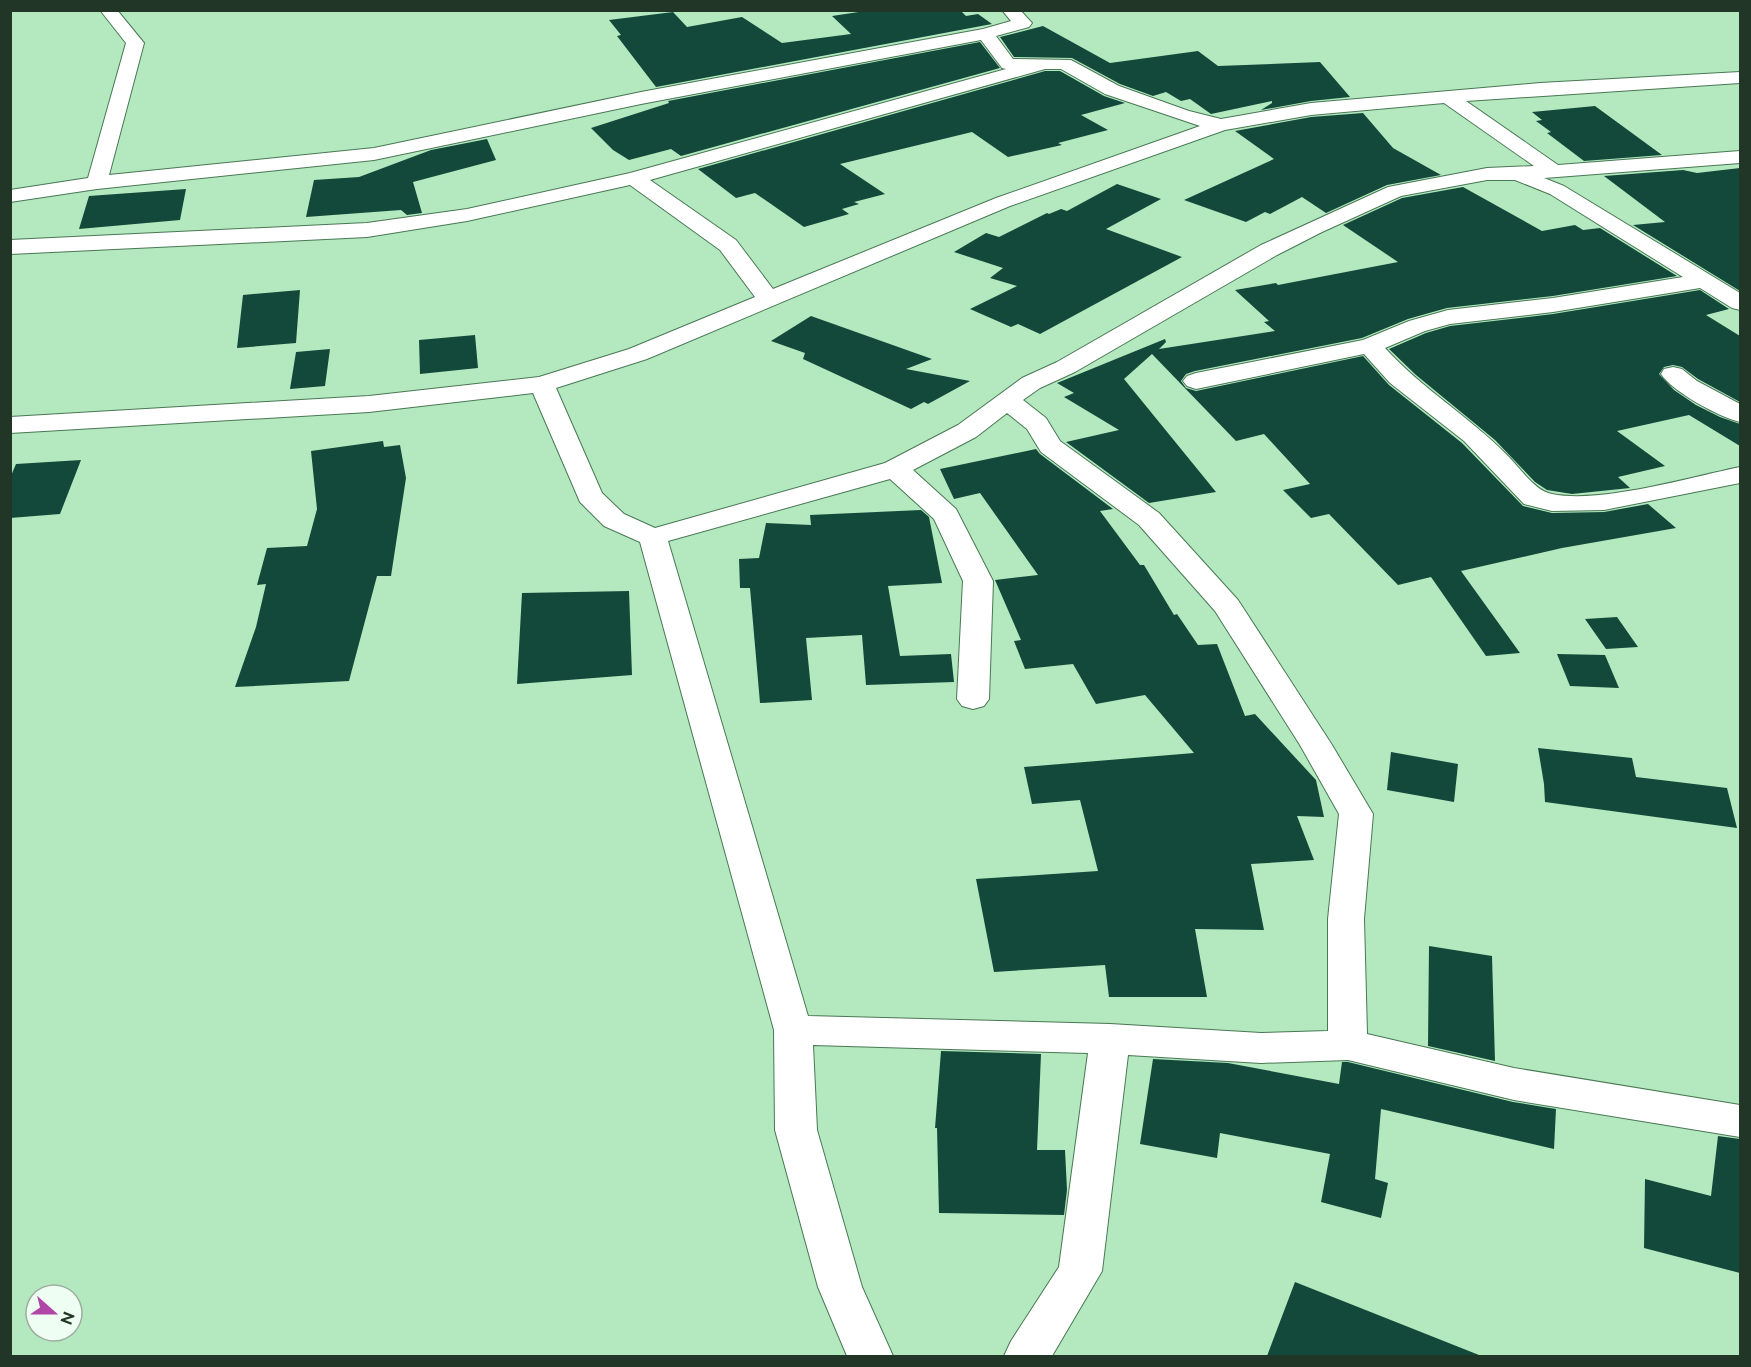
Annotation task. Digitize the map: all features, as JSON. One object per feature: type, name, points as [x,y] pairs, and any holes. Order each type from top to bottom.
[{"type":"street","points":[[97,183],[135,43],[108,10]]},
{"type":"street","points":[[10,196],[97,183],[374,154],[640,98],[985,34],[1023,22],[1010,10]]},
{"type":"street","points":[[985,34],[1008,64],[1065,64],[1112,90],[1182,115],[1221,124]]},
{"type":"street","points":[[10,247],[367,230],[468,215],[634,178],[1044,64]]},
{"type":"street","points":[[10,425],[369,404],[542,384],[638,354],[1003,202],[1221,124],[1311,109],[1740,77]]},
{"type":"street","points":[[1448,97],[1554,171]]},
{"type":"street","points":[[542,384],[590,496],[614,520],[653,537],[895,469],[967,432],[1031,383],[1066,367],[1269,250],[1385,195],[1435,182],[1487,174],[1516,174],[1740,157]]},
{"type":"street","points":[[1516,174],[1557,190],[1740,303]]},
{"type":"street","points":[[634,178],[728,245],[769,300]]},
{"type":"street","points":[[1196,381],[1370,346],[1417,326],[1448,317],[1553,305],[1703,281]]},
{"type":"street","points":[[1370,346],[1399,378],[1473,435],[1540,502],[1567,505],[1605,502],[1740,475]]},
{"type":"street","points":[[1673,374],[1688,386],[1740,414]]},
{"type":"street","points":[[1007,400],[1037,424],[1050,446],[1149,519],[1227,606],[1316,745],[1356,814],[1346,919],[1348,1045]]},
{"type":"street","points":[[895,469],[946,515],[978,582],[973,699]]},
{"type":"street","points":[[653,537],[793,1030],[796,1130],[840,1287],[870,1356]]},
{"type":"street","points":[[793,1030],[1110,1039],[1261,1048],[1348,1045],[1514,1084],[1740,1121]]},
{"type":"street","points":[[1027,1356],[1080,1271],[1110,1039]]},
{"type":"building","points":[[872,10],[960,10],[966,16],[978,14],[992,24],[656,87],[617,36],[621,35],[609,20],[673,12],[687,27],[742,17],[782,43],[851,34],[832,16]]},
{"type":"building","points":[[1043,26],[1110,63],[1198,51],[1218,66],[1320,62],[1350,97],[1261,110],[1272,101],[1211,114],[1190,99],[1181,101],[1166,92],[1153,96],[1120,84],[1072,58],[1014,57],[1000,37]]},
{"type":"building","points":[[980,42],[1000,68],[681,156],[671,149],[629,160],[613,150],[591,128],[669,103],[668,101]]},
{"type":"building","points":[[1045,71],[1060,71],[1104,96],[1125,103],[1081,115],[1108,130],[1058,143],[1062,145],[1008,157],[972,132],[840,164],[885,194],[854,202],[859,204],[842,209],[849,214],[804,227],[755,193],[736,198],[698,169]]},
{"type":"building","points":[[1595,106],[1662,155],[1584,161],[1547,133],[1551,132],[1536,121],[1542,120],[1532,112]]},
{"type":"building","points":[[1363,113],[1393,148],[1441,175],[1387,185],[1326,213],[1302,197],[1270,214],[1265,212],[1246,222],[1184,200],[1274,159],[1235,131],[1311,117]]},
{"type":"building","points":[[487,139],[496,160],[413,182],[422,213],[407,215],[401,210],[306,217],[314,180],[359,177],[431,150]]},
{"type":"building","points":[[1740,168],[1740,291],[1633,225],[1665,222],[1604,176],[1683,170],[1697,173]]},
{"type":"building","points":[[1117,184],[1161,199],[1106,229],[1182,257],[1040,334],[1018,324],[1011,327],[970,309],[1017,286],[990,278],[1003,268],[954,252],[986,233],[999,237],[1047,213],[1061,209],[1067,211]]},
{"type":"building","points":[[1463,187],[1542,231],[1575,225],[1583,230],[1600,228],[1677,276],[1553,296],[1447,308],[1408,319],[1362,338],[1195,371],[1186,374],[1181,381],[1186,388],[1196,391],[1363,356],[1389,385],[1462,443],[1523,506],[1552,513],[1604,512],[1648,504],[1676,528],[1562,548],[1461,571],[1520,653],[1486,656],[1431,577],[1398,585],[1329,514],[1311,518],[1283,490],[1310,484],[1264,434],[1236,441],[1152,354],[1124,379],[1216,492],[1149,503],[1066,442],[1119,430],[1064,397],[1074,393],[1057,383],[1165,339],[1166,342],[1159,349],[1275,331],[1264,322],[1269,321],[1235,290],[1276,283],[1278,285],[1398,262],[1343,225],[1402,198]]},
{"type":"building","points":[[186,189],[180,220],[79,229],[89,196]]},
{"type":"building","points":[[300,290],[296,343],[237,348],[243,295]]},
{"type":"building","points":[[1700,290],[1729,309],[1706,315],[1740,336],[1740,402],[1698,379],[1682,367],[1673,365],[1664,367],[1659,374],[1674,390],[1696,405],[1740,424],[1740,446],[1689,415],[1617,431],[1665,466],[1618,477],[1630,488],[1572,494],[1547,490],[1535,482],[1495,440],[1416,375],[1389,349],[1426,333],[1450,326],[1553,314]]},
{"type":"building","points":[[811,316],[932,359],[906,369],[970,381],[928,404],[924,402],[911,409],[803,359],[805,353],[771,341]]},
{"type":"building","points":[[475,335],[478,368],[420,374],[419,340]]},
{"type":"building","points":[[330,349],[325,386],[290,389],[296,352]]},
{"type":"building","points":[[383,441],[384,447],[400,445],[406,478],[391,576],[377,576],[349,681],[235,687],[256,627],[266,584],[257,585],[267,548],[307,546],[317,509],[311,451]]},
{"type":"building","points":[[1036,449],[1113,509],[1100,511],[1140,565],[1144,565],[1174,615],[1177,614],[1198,645],[1217,644],[1245,716],[1255,714],[1316,780],[1324,817],[1297,816],[1314,860],[1251,864],[1264,930],[1195,929],[1207,997],[1109,997],[1105,965],[994,972],[976,879],[1098,871],[1080,800],[1032,804],[1024,767],[1194,753],[1145,695],[1096,704],[1073,664],[1025,669],[1014,641],[1021,640],[995,580],[1038,575],[980,493],[954,499],[940,469]]},
{"type":"building","points":[[81,460],[60,514],[10,518],[10,478],[16,464]]},
{"type":"building","points":[[921,510],[929,517],[942,583],[888,586],[900,656],[951,654],[954,682],[866,685],[862,635],[806,638],[812,700],[760,703],[750,588],[740,588],[739,559],[759,558],[766,523],[811,525],[810,515]]},
{"type":"building","points":[[629,591],[632,675],[517,684],[522,593]]},
{"type":"building","points":[[1617,617],[1638,647],[1606,649],[1585,619]]},
{"type":"building","points":[[1557,654],[1605,655],[1619,688],[1570,686]]},
{"type":"building","points":[[1538,748],[1632,758],[1636,777],[1727,788],[1737,828],[1545,802]]},
{"type":"building","points":[[1391,752],[1458,764],[1454,802],[1387,790]]},
{"type":"building","points":[[1429,946],[1492,956],[1495,1061],[1428,1046]]},
{"type":"building","points":[[941,1051],[1041,1054],[1037,1150],[1065,1150],[1067,1190],[1064,1215],[939,1213],[937,1128],[935,1128]]},
{"type":"building","points":[[1153,1059],[1228,1063],[1339,1084],[1342,1062],[1348,1062],[1513,1102],[1556,1109],[1554,1149],[1381,1109],[1375,1179],[1388,1183],[1381,1218],[1321,1202],[1330,1154],[1220,1133],[1217,1158],[1140,1144]]},
{"type":"building","points":[[1718,1136],[1740,1139],[1740,1273],[1644,1248],[1645,1179],[1711,1196]]},
{"type":"building","points":[[1295,1282],[1479,1355],[1479,1356],[1267,1356]]}]
